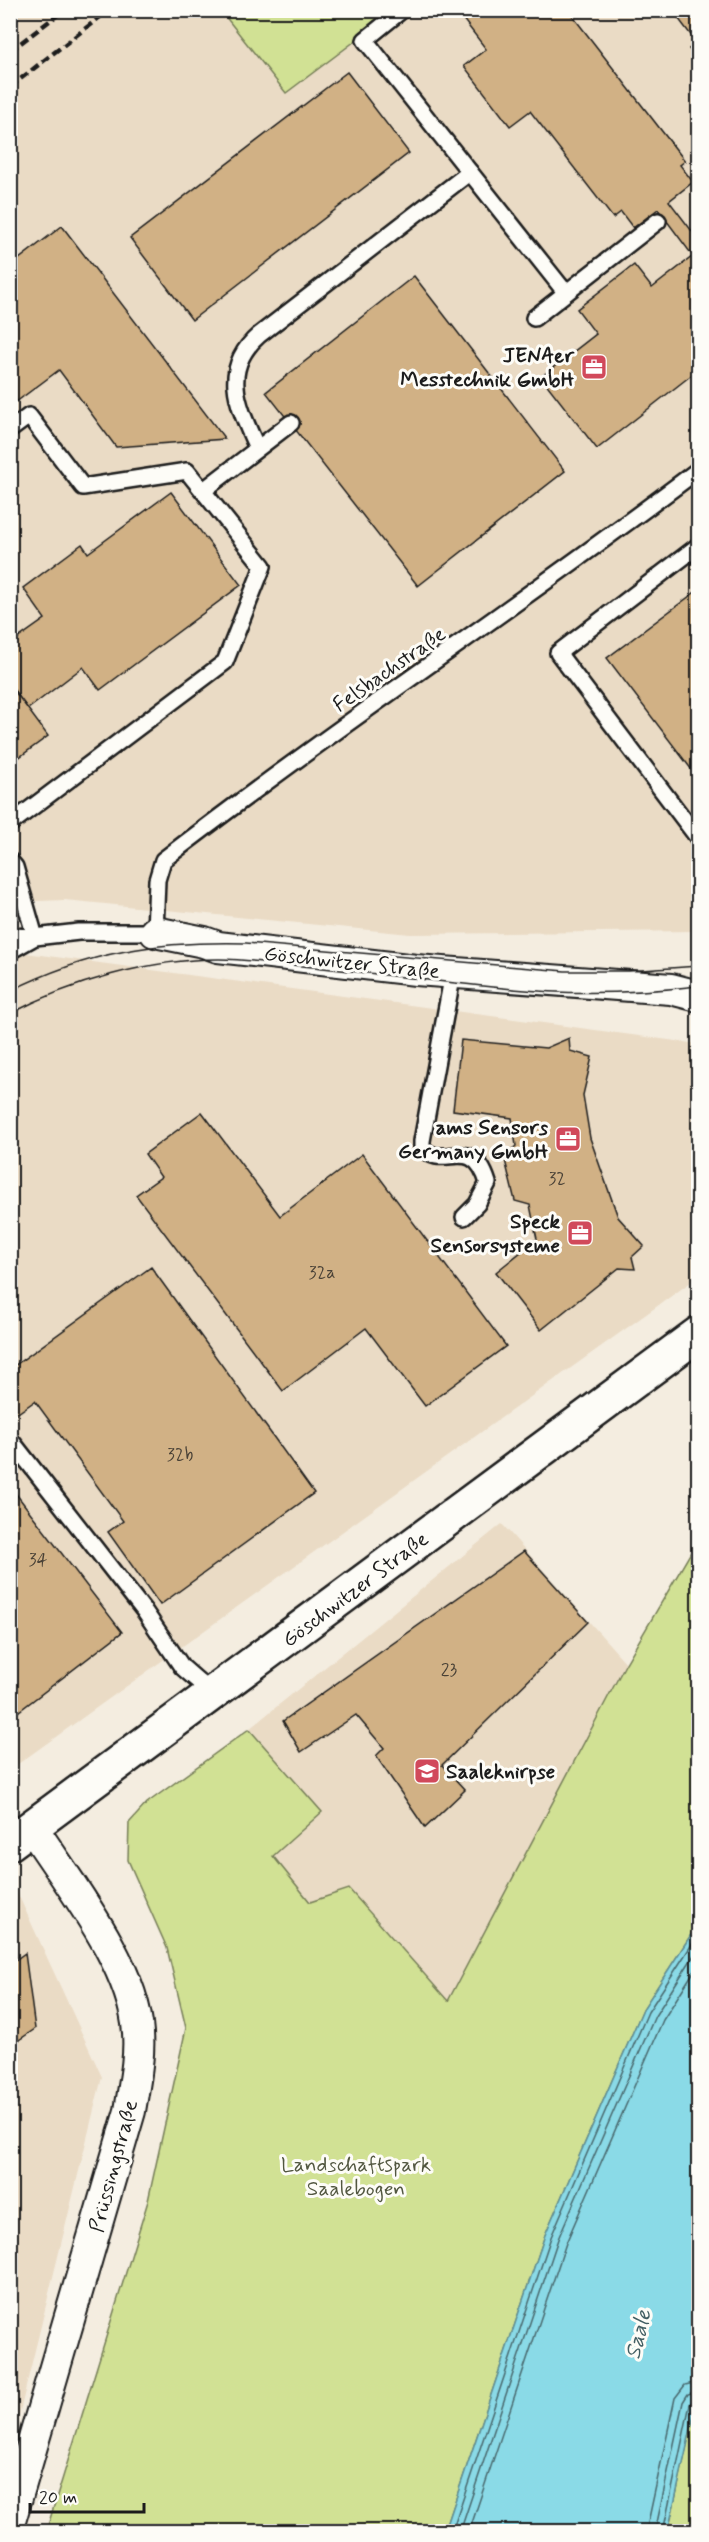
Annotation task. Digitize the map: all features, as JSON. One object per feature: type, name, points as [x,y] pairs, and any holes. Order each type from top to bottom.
[{"type":"main road","name":"Göschwitzer Straße","points":[[21,1835],[699,1334]]},
{"type":"street","name":"Göschwitzer Straße","points":[[155,932],[218,947],[453,973],[671,989],[699,996]]},
{"type":"street","name":"Prüssingstraße","points":[[10,2521],[130,2111],[138,2060],[138,2032],[134,2011],[129,1989],[117,1961],[21,1835]]},
{"type":"lane","points":[[402,10],[365,40],[566,293]]},
{"type":"lane","points":[[257,448],[246,423],[234,383],[237,364],[246,348],[267,329],[470,172]]},
{"type":"lane","points":[[534,318],[658,220]]},
{"type":"lane","points":[[10,430],[29,416],[83,487],[187,471],[262,566],[225,662],[10,824]]},
{"type":"lane","points":[[204,490],[291,423]]},
{"type":"lane","name":"Felsbachstraße","points":[[155,932],[157,880],[163,860],[280,772],[590,552],[699,470]]},
{"type":"lane","points":[[699,546],[558,653],[699,838]]},
{"type":"lane","points":[[10,861],[15,867],[35,937],[10,936]]},
{"type":"lane","name":"Göschwitzer Straße","points":[[10,951],[35,937],[80,932],[155,932]]},
{"type":"lane","points":[[453,973],[422,1141],[423,1147],[432,1155],[471,1156],[481,1164],[488,1183],[477,1204],[464,1217]]},
{"type":"lane","points":[[10,1439],[145,1612],[182,1668],[213,1694]]},
{"type":"shaded area","points":[[10,11],[698,11],[698,931],[410,934],[65,900],[11,902]]},
{"type":"shaded area","points":[[11,951],[698,1044],[698,1277],[11,1769]]},
{"type":"shaded area","name":"Saaleknirpse","points":[[502,1524],[626,1663],[448,2001],[349,1889],[310,1902],[272,1856],[322,1812],[249,1729]]},
{"type":"shaded area","points":[[11,1879],[102,2077],[11,2448]]},
{"type":"green space","points":[[221,11],[395,11],[286,93]]},
{"type":"green space","name":"Landschaftspark Saalebogen","points":[[698,1540],[698,1924],[643,2009],[545,2235],[445,2531],[46,2532],[148,2201],[186,2028],[167,1948],[128,1860],[129,1823],[147,1803],[249,1729],[322,1812],[273,1856],[310,1902],[349,1889],[448,2001],[626,1663]]},
{"type":"green space","points":[[698,2397],[698,2531],[668,2532],[696,2403]]},
{"type":"water","name":"Saale","points":[[698,1924],[698,2397],[668,2531],[445,2531],[545,2235],[643,2009]]},
{"type":"building","points":[[456,10],[568,10],[685,161],[680,165],[693,182],[669,201],[698,239],[698,370],[597,449],[541,377],[596,334],[577,309],[634,265],[652,288],[693,256],[658,209],[633,228],[621,212],[613,218],[530,111],[510,126],[464,66],[486,49]]},
{"type":"building","points":[[672,10],[698,10],[698,61],[689,49],[697,43]]},
{"type":"building","points":[[347,72],[409,153],[192,320],[130,238]]},
{"type":"building","points":[[62,226],[225,439],[116,447],[59,370],[16,402],[10,395],[10,266]]},
{"type":"building","points":[[414,276],[565,471],[418,586],[266,392]]},
{"type":"building","points":[[171,492],[241,585],[100,690],[83,667],[28,709],[10,685],[10,644],[45,619],[23,588],[82,544],[88,553]]},
{"type":"building","points":[[698,590],[698,778],[607,658]]},
{"type":"building","points":[[10,685],[48,736],[10,764]]},
{"type":"building","points":[[569,1038],[570,1051],[592,1057],[583,1095],[590,1138],[618,1217],[644,1246],[632,1257],[635,1269],[619,1268],[541,1330],[496,1272],[537,1239],[530,1205],[515,1201],[504,1156],[516,1146],[512,1118],[453,1110],[461,1040],[546,1048]]},
{"type":"building","points":[[202,1112],[280,1216],[362,1154],[506,1346],[425,1406],[366,1328],[283,1391],[136,1195],[161,1177],[145,1154]]},
{"type":"building","points":[[151,1267],[314,1493],[160,1605],[108,1532],[123,1521],[35,1401],[15,1415],[10,1409],[10,1369]]},
{"type":"building","points":[[10,1486],[122,1632],[10,1718]]},
{"type":"building","points":[[524,1551],[588,1622],[442,1765],[465,1790],[425,1828],[376,1756],[384,1748],[356,1715],[301,1752],[283,1721]]},
{"type":"building","points":[[25,1953],[35,2029],[10,2046],[10,1964]]},
{"type":"tram line","points":[[10,991],[39,977],[96,958],[125,951],[183,944],[246,943],[565,971],[629,971],[698,966]]},
{"type":"tram line","points":[[10,1014],[58,992],[112,974],[193,960],[246,960],[536,991],[606,992],[698,986]]},
{"type":"railway","points":[[10,19],[21,10]]},
{"type":"railway","points":[[10,51],[64,10]]},
{"type":"railway","points":[[10,87],[109,10]]},
{"type":"place","name":"JENAer Messtechnik GmbH","points":[[594,367]]},
{"type":"place","name":"ams Sensors Germany GmbH","points":[[568,1139]]},
{"type":"place","name":"Speck Sensorsysteme","points":[[580,1233]]},
{"type":"place","name":"Saaleknirpse","points":[[427,1771]]}]
